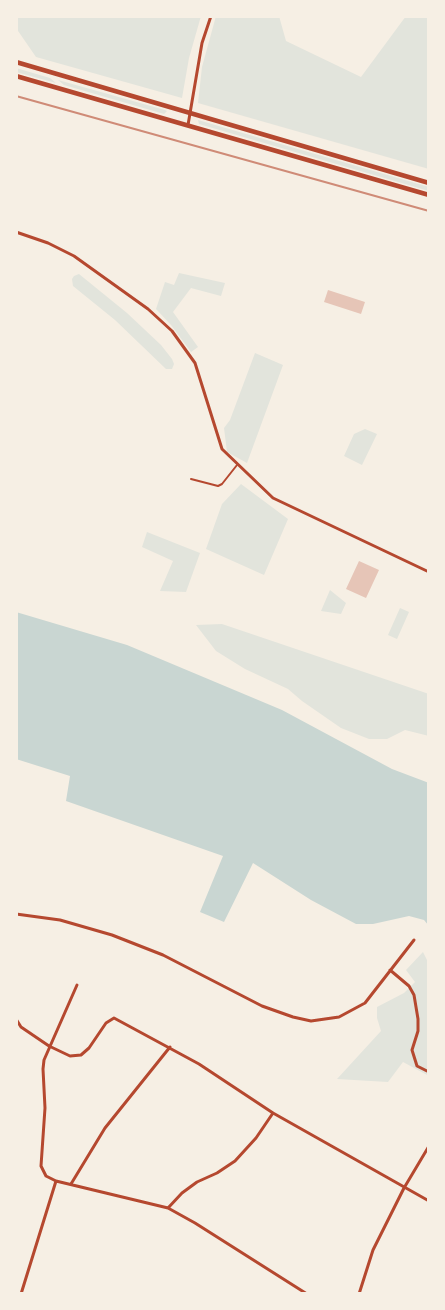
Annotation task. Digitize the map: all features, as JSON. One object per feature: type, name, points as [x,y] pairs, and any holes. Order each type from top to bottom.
[{"type":"main road","points":[[16,62],[429,183]]},
{"type":"main road","points":[[16,76],[429,195]]},
{"type":"street","points":[[188,125],[202,43],[211,16]]},
{"type":"street","points":[[16,232],[48,242],[74,256],[148,309],[172,331],[195,362],[222,449],[262,488],[280,502],[429,572]]},
{"type":"street","points":[[16,914],[60,920],[112,935],[163,955],[262,1006],[311,1021],[339,1017],[365,1003],[414,940]]},
{"type":"street","points":[[390,970],[409,986],[414,995],[418,1025],[412,1050],[417,1066],[429,1072]]},
{"type":"street","points":[[77,985],[49,1046],[43,1069],[45,1108],[41,1166],[46,1176],[56,1181],[168,1208],[307,1294]]},
{"type":"street","points":[[16,1019],[22,1027],[49,1046],[70,1056],[81,1055],[89,1048],[106,1023],[114,1018],[199,1064],[272,1114],[429,1201]]},
{"type":"street","points":[[71,1184],[105,1128],[170,1047]]},
{"type":"street","points":[[168,1208],[182,1193],[197,1182],[217,1173],[236,1161],[256,1138],[272,1114]]},
{"type":"street","points":[[359,1294],[373,1250],[404,1188],[429,1146]]},
{"type":"street","points":[[21,1294],[56,1181]]},
{"type":"lane","points":[[191,478],[218,486],[222,484],[237,465]]},
{"type":"shaded area","points":[[16,16],[201,16],[189,58],[182,98],[36,57],[16,28]]},
{"type":"shaded area","points":[[216,16],[279,16],[286,41],[361,77],[406,16],[429,16],[429,169],[198,103],[202,67]]},
{"type":"shaded area","points":[[16,68],[50,78],[56,83],[16,72]]},
{"type":"shaded area","points":[[58,80],[167,111],[164,114],[64,85]]},
{"type":"shaded area","points":[[198,120],[429,187],[429,191],[199,124]]},
{"type":"shaded area","points":[[179,273],[225,283],[221,296],[191,288],[173,312],[198,347],[191,352],[171,325],[156,309],[165,282],[174,285]]},
{"type":"shaded area","points":[[79,274],[127,313],[161,345],[172,359],[174,364],[172,369],[166,369],[115,320],[73,286],[72,279]]},
{"type":"shaded area","points":[[255,353],[283,365],[247,463],[227,452],[224,428],[230,420]]},
{"type":"shaded area","points":[[365,429],[377,434],[362,465],[344,456],[354,434]]},
{"type":"shaded area","points":[[241,484],[288,519],[264,575],[206,549],[222,504]]},
{"type":"shaded area","points":[[147,532],[200,553],[186,592],[160,591],[173,561],[142,547]]},
{"type":"shaded area","points":[[330,590],[346,603],[341,614],[321,611]]},
{"type":"shaded area","points":[[400,608],[409,612],[397,639],[388,635]]},
{"type":"shaded area","points":[[16,612],[127,645],[282,710],[392,769],[429,783],[429,926],[424,920],[409,916],[373,924],[356,924],[311,900],[253,863],[224,922],[200,912],[223,856],[66,801],[70,776],[16,759]]},
{"type":"shaded area","points":[[222,624],[429,694],[429,736],[405,730],[387,739],[369,739],[341,728],[288,689],[245,669],[216,651],[196,625]]},
{"type":"shaded area","points":[[423,952],[429,964],[429,1076],[403,1062],[388,1082],[337,1079],[381,1031],[377,1018],[377,1007],[404,993],[415,982],[406,970]]},
{"type":"building","points":[[328,290],[365,302],[361,314],[324,302]]},
{"type":"building","points":[[359,561],[379,570],[366,598],[346,589]]},
{"type":"railway","points":[[16,96],[429,211]]}]
